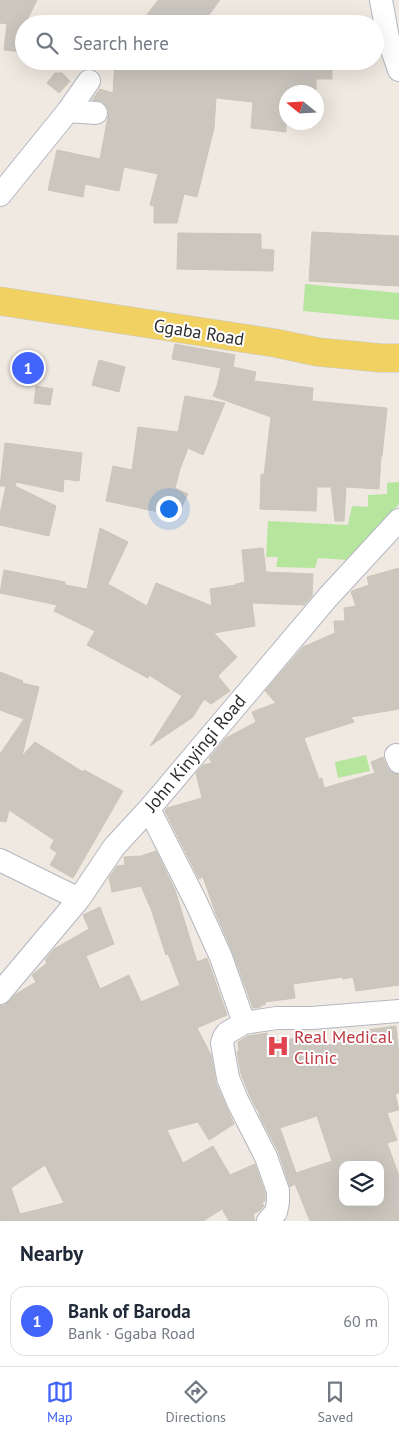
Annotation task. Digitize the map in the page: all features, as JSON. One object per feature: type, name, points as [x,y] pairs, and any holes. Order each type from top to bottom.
[{"type":"main road","name":"Ggaba Road","points":[[0,301],[318,352],[399,358]]},
{"type":"street","points":[[381,0],[384,15]]},
{"type":"street","points":[[384,16],[388,38],[399,70]]},
{"type":"street","points":[[0,195],[68,111],[89,81]]},
{"type":"street","points":[[68,111],[96,113]]},
{"type":"street","name":"John Kinyingi Road","points":[[0,993],[79,899],[114,847],[149,809],[328,597],[399,520]]},
{"type":"street","points":[[149,809],[196,902],[221,957],[244,1023]]},
{"type":"street","points":[[0,860],[79,899]]},
{"type":"street","points":[[268,1221],[276,1212],[278,1191],[266,1157],[228,1078],[222,1043],[224,1037],[227,1033],[244,1023],[278,1018],[312,1018],[399,1010]]},
{"type":"green space","points":[[305,284],[399,293],[399,320],[303,311]]},
{"type":"green space","points":[[399,482],[399,504],[348,560],[318,558],[315,568],[276,567],[278,557],[266,557],[268,521],[348,525],[352,506],[368,507],[368,495],[387,494],[387,483]]},
{"type":"green space","points":[[366,755],[370,771],[338,778],[335,762]]},
{"type":"building","points":[[0,0],[37,0],[30,15],[15,15],[15,51],[4,50],[7,24],[0,23]]},
{"type":"building","points":[[158,0],[220,0],[209,15],[147,15]]},
{"type":"building","points":[[114,70],[332,70],[332,79],[316,79],[316,85],[279,85],[279,130],[286,130],[286,132],[251,128],[253,102],[216,98],[214,128],[197,197],[184,194],[177,223],[154,223],[154,206],[150,205],[158,174],[124,167],[119,191],[85,184],[83,197],[48,190],[57,150],[100,159],[109,111],[103,102],[92,100],[100,89],[113,93]]},
{"type":"building","points":[[55,73],[62,73],[70,81],[59,93],[47,83]]},
{"type":"building","points":[[312,232],[399,236],[399,286],[309,281]]},
{"type":"building","points":[[178,233],[261,234],[261,249],[274,250],[273,271],[177,269]]},
{"type":"building","points":[[175,344],[235,355],[233,367],[256,372],[254,381],[313,388],[312,401],[387,408],[379,489],[346,487],[344,521],[335,521],[331,487],[317,487],[316,511],[260,509],[261,474],[264,475],[271,417],[213,396],[221,368],[172,359]]},
{"type":"building","points":[[99,360],[125,367],[119,392],[92,385]]},
{"type":"building","points":[[36,386],[53,389],[50,405],[34,403]]},
{"type":"building","points":[[185,396],[225,403],[203,455],[188,448],[175,488],[188,494],[179,513],[161,505],[159,512],[106,501],[113,466],[132,470],[138,427],[178,432]]},
{"type":"building","points":[[5,443],[82,453],[79,481],[64,479],[63,492],[16,482],[15,486],[56,506],[49,536],[0,525],[0,514],[6,486],[0,486]]},
{"type":"building","points":[[100,528],[128,542],[108,584],[147,606],[156,583],[212,606],[210,589],[245,582],[242,550],[263,548],[266,572],[313,574],[312,596],[304,605],[252,603],[255,626],[214,633],[237,657],[218,676],[230,691],[211,704],[204,699],[193,717],[150,746],[182,696],[149,675],[148,678],[87,645],[95,631],[54,611],[57,605],[0,593],[4,570],[65,582],[65,585],[87,589]]},
{"type":"building","points":[[399,568],[399,709],[351,717],[354,722],[304,738],[319,779],[322,778],[324,788],[375,773],[371,762],[383,757],[391,772],[399,775],[399,985],[356,991],[353,977],[293,984],[295,998],[265,1002],[265,1005],[261,1005],[261,1007],[253,1008],[203,877],[199,879],[165,811],[167,808],[202,798],[196,773],[203,765],[212,763],[209,758],[226,738],[256,722],[252,712],[276,703],[265,691],[303,647],[335,633],[334,621],[345,621],[344,608],[356,606],[351,592],[369,585],[367,577]]},
{"type":"building","points":[[0,672],[23,681],[22,683],[39,687],[22,756],[35,742],[83,772],[84,770],[123,791],[73,878],[50,865],[57,853],[50,848],[54,840],[9,810],[6,822],[0,821],[0,754],[24,719],[0,710]]},
{"type":"building","points":[[156,851],[175,890],[197,962],[207,958],[227,1015],[197,1028],[211,1055],[216,1083],[234,1124],[209,1140],[198,1122],[167,1130],[183,1163],[213,1146],[230,1175],[255,1164],[265,1193],[265,1201],[262,1203],[264,1206],[253,1214],[255,1221],[229,1221],[222,1209],[203,1221],[0,1221],[0,1006],[5,1005],[16,994],[36,982],[32,975],[47,963],[45,960],[54,949],[89,929],[83,915],[100,907],[114,944],[86,956],[100,989],[129,975],[141,1002],[180,985],[168,954],[166,955],[151,909],[141,886],[112,892],[109,878],[117,866],[125,865],[124,857],[141,856]],"holes":[[[45,1165],[64,1203],[20,1214],[11,1188]]]},
{"type":"building","points":[[396,1026],[399,1057],[399,1093],[395,1094],[399,1110],[387,1113],[397,1140],[387,1143],[399,1176],[399,1221],[310,1221],[295,1184],[290,1187],[278,1151],[241,1074],[237,1052],[239,1051],[238,1042],[248,1036],[267,1033],[268,1042],[306,1037],[308,1042],[324,1039],[325,1046],[367,1036],[367,1030]],"holes":[[[317,1116],[332,1161],[296,1173],[280,1128]]]},
{"type":"place","name":"Bank of Baroda","points":[[28,368]]},
{"type":"place","name":"Real Medical Clinic","points":[[278,1046]]}]
